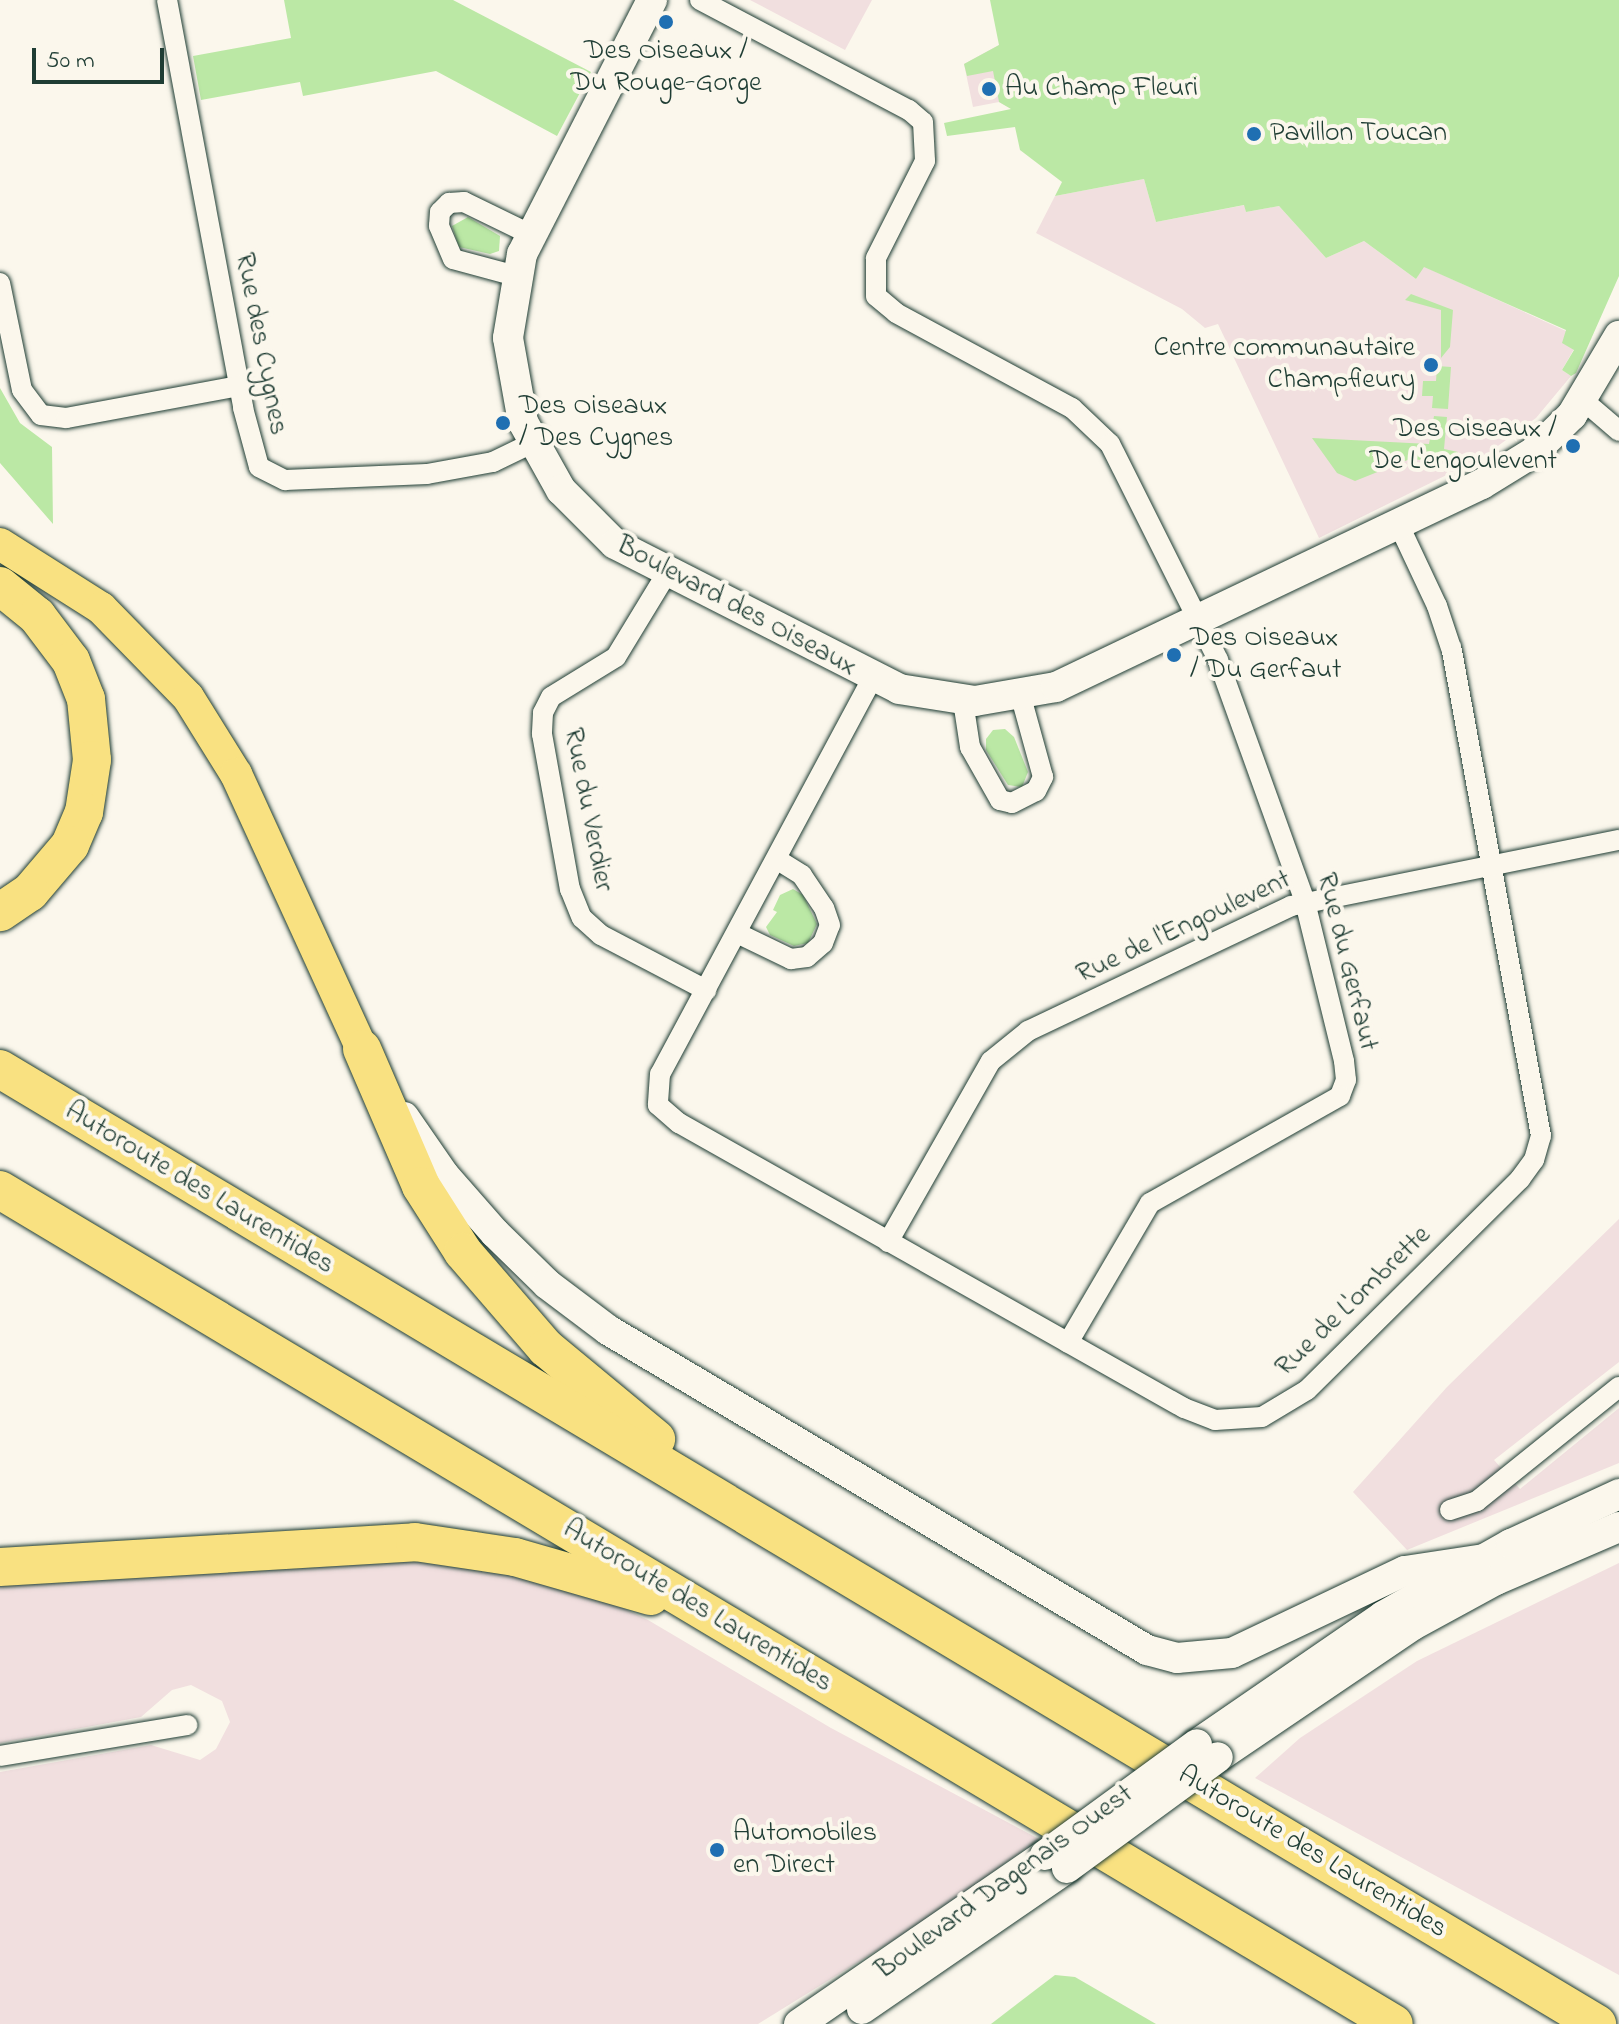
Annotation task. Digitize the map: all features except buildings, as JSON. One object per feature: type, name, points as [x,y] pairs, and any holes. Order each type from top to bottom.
[{"type":"highway","points":[[0,586],[37,616],[71,661],[86,699],[92,760],[88,795],[70,845],[30,892],[0,912]]},
{"type":"highway","points":[[362,1049],[421,1186],[463,1252],[508,1308],[621,1412],[821,1557]]},
{"type":"highway","name":"Autoroute des Laurentides","points":[[0,1069],[522,1384],[821,1557],[1597,2024]]},
{"type":"highway","name":"Autoroute des Laurentides","points":[[0,1190],[1394,2024]]},
{"type":"highway","points":[[0,1567],[415,1542],[515,1557],[703,1612]]},
{"type":"main road","name":"Boulevard des Oiseaux","points":[[652,0],[530,234],[516,276],[509,314],[510,370],[532,443],[549,474],[589,522],[615,544],[872,679],[925,696],[963,701],[1021,697],[1087,675],[1514,466],[1584,401],[1619,336]]},
{"type":"main road","points":[[0,544],[101,608],[160,664],[194,706],[236,774],[362,1049],[444,1175],[512,1251],[569,1301],[700,1387],[1130,1643],[1177,1658],[1219,1656],[1405,1571],[1484,1559]]},
{"type":"main road","name":"Boulevard Dagenais Ouest","points":[[837,2024],[1246,1723],[1383,1616],[1484,1559],[1619,1494]]},
{"type":"main road","name":"Boulevard Dagenais Ouest","points":[[1246,1723],[1432,1615],[1619,1527]]},
{"type":"main road","name":"Boulevard Dagenais Ouest","points":[[799,2024],[1056,1862]]},
{"type":"street","name":"Rue des Cygnes","points":[[167,0],[253,457],[263,471],[279,479],[427,474],[493,462],[532,443]]},
{"type":"street","name":"Rue du Gerfaut","points":[[700,0],[919,118],[927,137],[925,161],[876,258],[876,296],[896,313],[1064,402],[1095,426],[1129,475],[1218,660],[1305,902],[1344,1061],[1346,1080],[1340,1096],[1150,1203],[1068,1343]]},
{"type":"street","points":[[516,276],[453,259],[439,226],[440,212],[449,203],[464,202],[530,234]]},
{"type":"street","points":[[0,283],[22,390],[41,415],[66,418],[239,386]]},
{"type":"street","points":[[1584,401],[1619,431]]},
{"type":"street","name":"Rue de L'ombrette","points":[[872,679],[739,934],[657,1081],[660,1109],[888,1242],[1206,1418],[1233,1422],[1270,1414],[1307,1390],[1520,1179],[1537,1152],[1542,1120],[1451,648],[1437,606],[1398,523]]},
{"type":"street","name":"Rue du Verdier","points":[[667,573],[616,657],[551,697],[543,713],[542,734],[570,889],[582,918],[601,935],[706,990]]},
{"type":"street","points":[[963,701],[970,747],[1000,800],[1012,803],[1033,794],[1043,777],[1021,697]]},
{"type":"street","name":"Rue de l'Engoulevent","points":[[888,1242],[982,1075],[1005,1046],[1243,927],[1305,902],[1619,840]]},
{"type":"street","points":[[739,934],[791,959],[807,957],[823,943],[830,925],[824,908],[806,879],[778,860]]},
{"type":"street","points":[[1450,1510],[1477,1501],[1619,1387]]},
{"type":"street","points":[[0,1756],[187,1725]]},
{"type":"shaded area","points":[[750,0],[872,0],[845,50]]},
{"type":"shaded area","name":"Au Champ Fleuri","points":[[999,45],[1012,109],[999,102],[973,107],[964,64]]},
{"type":"shaded area","points":[[1144,179],[1156,222],[1245,205],[1246,212],[1279,206],[1326,258],[1364,241],[1416,279],[1423,266],[1566,331],[1574,349],[1562,370],[1571,376],[1536,418],[1483,457],[1319,538],[1218,324],[1205,328],[1182,309],[1036,233],[1055,196]]},
{"type":"shaded area","points":[[1619,1219],[1619,1362],[1494,1460],[1520,1489],[1619,1408],[1619,1463],[1407,1550],[1353,1492],[1447,1387]]},
{"type":"shaded area","points":[[476,1560],[610,1602],[648,1620],[831,1728],[1039,1839],[923,1922],[758,2024],[0,2024],[0,1772],[151,1745],[200,1760],[216,1749],[230,1722],[222,1701],[191,1685],[172,1690],[141,1717],[0,1743],[0,1578],[235,1562]]},
{"type":"shaded area","points":[[1619,1563],[1619,1975],[1255,1778],[1300,1738],[1417,1661]]},
{"type":"green space","points":[[284,0],[453,0],[591,72],[557,136],[436,71],[303,96],[300,82],[201,100],[193,56],[291,38]]},
{"type":"green space","points":[[990,0],[1619,0],[1619,276],[1576,373],[1571,376],[1562,370],[1574,350],[1562,343],[1566,330],[1424,267],[1416,279],[1364,241],[1326,258],[1279,206],[1246,212],[1244,205],[1156,222],[1144,179],[1055,196],[1062,182],[1020,150],[1015,127],[947,136],[944,123],[1011,109],[999,102],[993,71],[967,76],[964,64],[999,45]]},
{"type":"green space","points":[[468,217],[500,236],[499,251],[490,254],[459,247],[452,226]]},
{"type":"green space","points":[[1411,294],[1453,310],[1450,347],[1441,358],[1441,310],[1405,300]]},
{"type":"green space","points":[[1437,366],[1451,367],[1448,409],[1432,408],[1433,396],[1422,396],[1423,381],[1436,381]]},
{"type":"green space","points":[[0,388],[20,423],[52,447],[53,524],[0,463]]},
{"type":"green space","points":[[1434,416],[1447,417],[1444,449],[1458,452],[1458,463],[1410,459],[1355,481],[1337,473],[1312,438],[1429,444]]},
{"type":"green space","points":[[1005,729],[1014,737],[1028,772],[1022,787],[1008,785],[986,750],[986,739],[993,730]]},
{"type":"green space","points":[[793,889],[803,895],[817,924],[808,943],[794,946],[770,935],[766,927],[777,912],[773,910],[780,895]]},
{"type":"green space","points":[[1055,1975],[1075,1977],[1156,2024],[991,2024]]},
{"type":"place","name":"Des Oiseaux / Du Rouge-Gorge","points":[[666,22]]},
{"type":"place","name":"Au Champ Fleuri","points":[[989,89]]},
{"type":"place","name":"Pavillon Toucan","points":[[1254,134]]},
{"type":"place","name":"Centre communautaire Champfleury","points":[[1431,365]]},
{"type":"place","name":"Des Oiseaux / Des Cygnes","points":[[503,423]]},
{"type":"place","name":"Des Oiseaux / De L'engoulevent","points":[[1573,446]]},
{"type":"place","name":"Des Oiseaux / Du Gerfaut","points":[[1174,655]]},
{"type":"place","name":"Automobiles en Direct","points":[[717,1850]]}]
